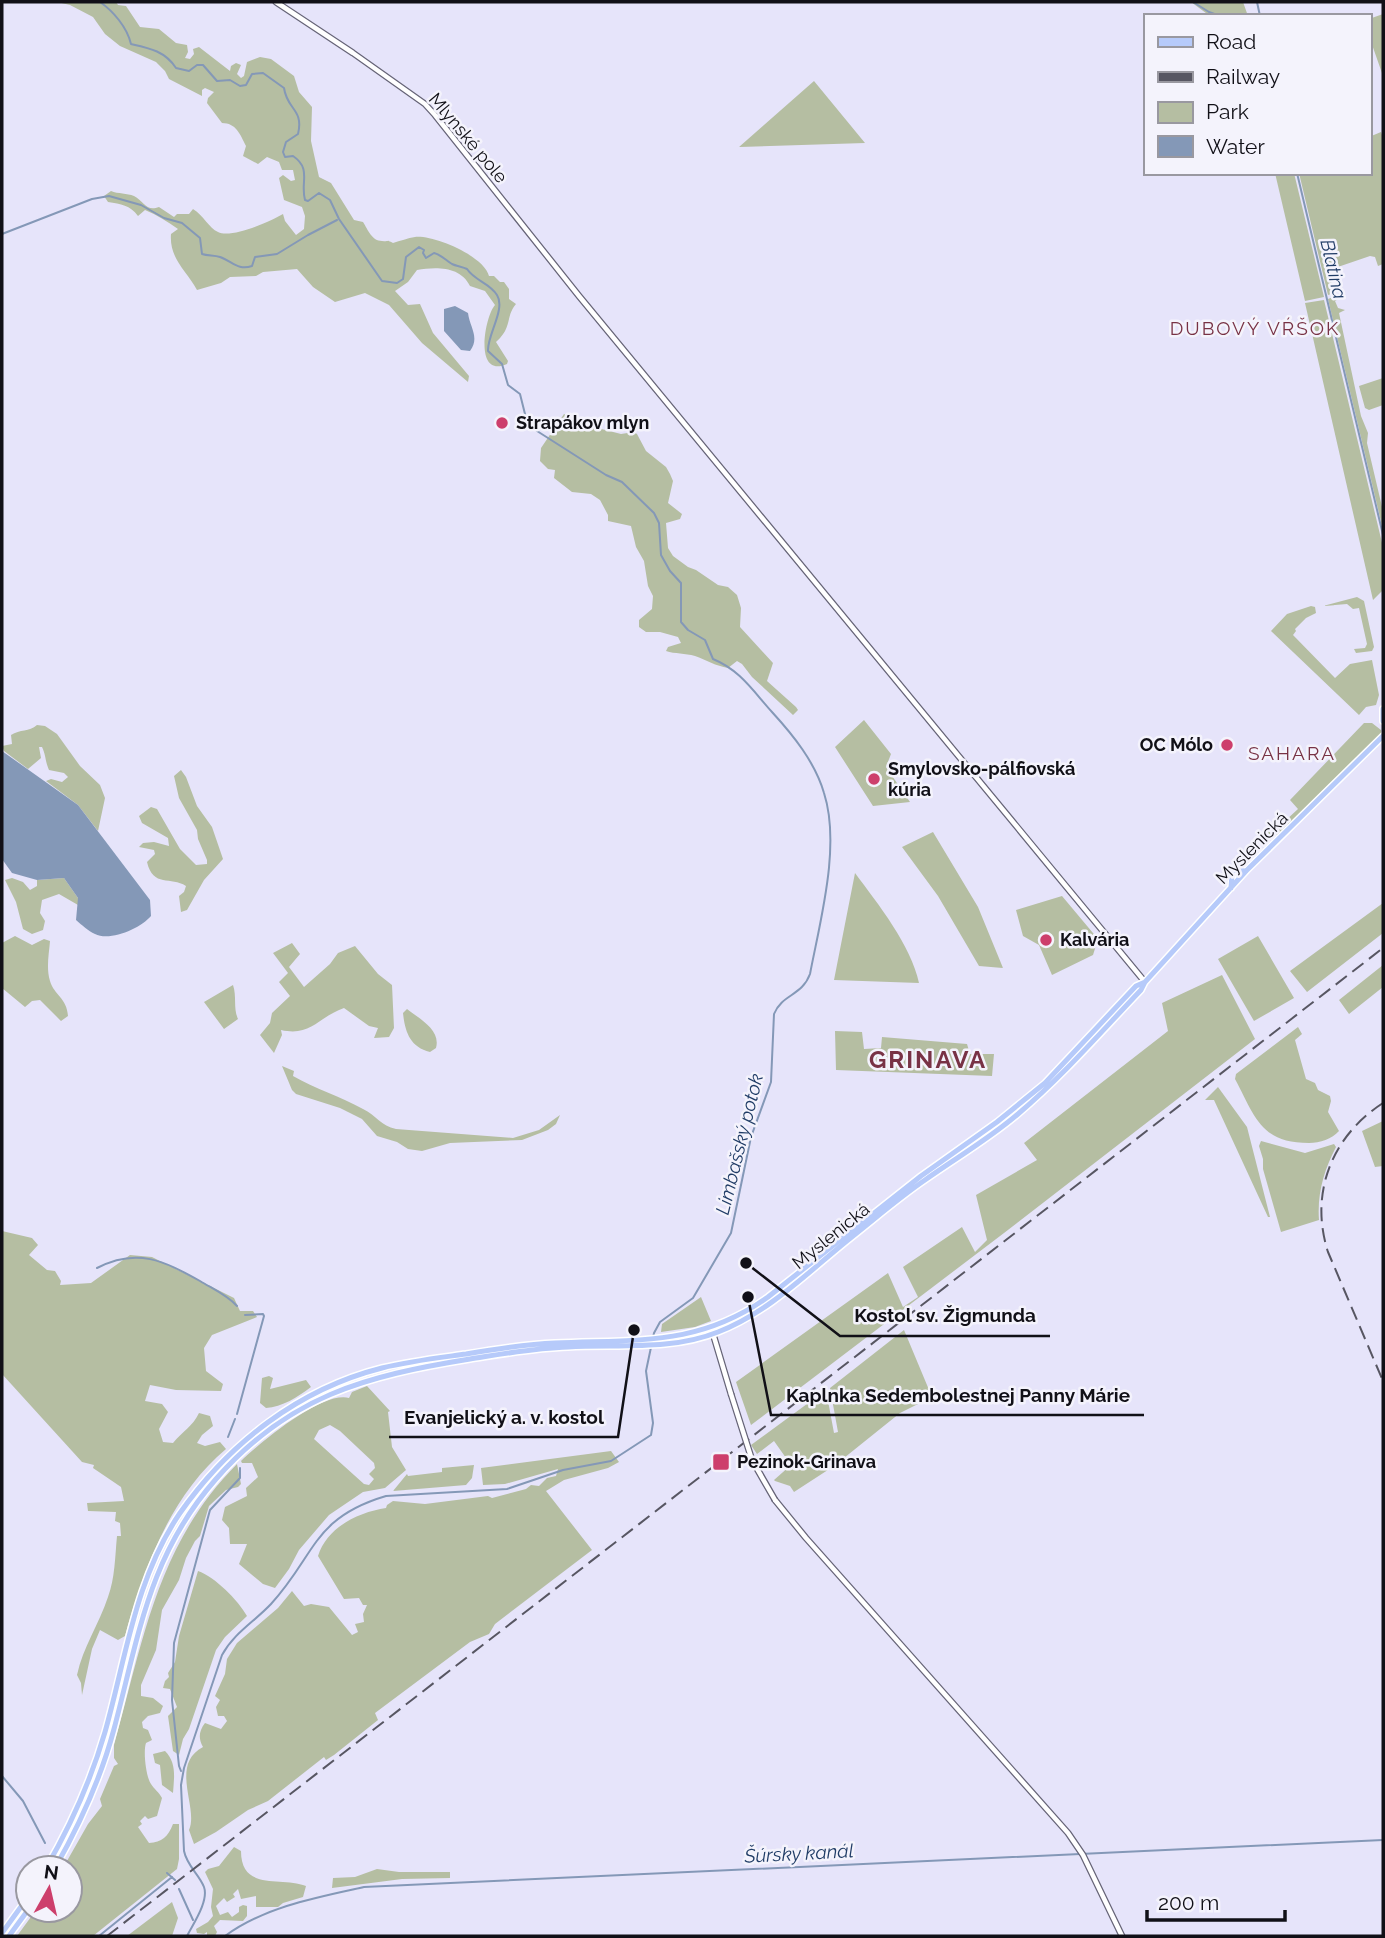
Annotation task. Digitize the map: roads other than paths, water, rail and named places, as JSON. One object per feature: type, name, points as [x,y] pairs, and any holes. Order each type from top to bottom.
[{"type":"main road","points":[[1383,709],[1383,721]]},
{"type":"main road","name":"Myslenická","points":[[380,1372],[422,1360],[548,1343],[684,1342],[714,1334],[745,1319],[789,1289],[914,1188],[1013,1118],[1072,1066],[1231,888],[1383,735]]},
{"type":"main road","points":[[1231,888],[1231,872],[1247,872]]},
{"type":"main road","name":"Myslenická","points":[[380,1372],[568,1346],[652,1342],[711,1327],[758,1304],[931,1168],[997,1122],[1051,1079],[1136,986],[1145,982]]},
{"type":"main road","points":[[482,1357],[489,1350]]},
{"type":"main road","points":[[53,1854],[85,1790],[103,1739],[140,1595],[156,1556],[179,1516],[225,1459],[273,1418],[328,1387],[380,1372]]},
{"type":"main road","points":[[62,1854],[96,1782],[113,1731],[146,1602],[162,1560],[186,1518],[224,1469],[278,1424],[324,1396],[380,1372]]},
{"type":"main road","points":[[2,1933],[14,1916]]},
{"type":"street","name":"Mlynské pole","points":[[275,2],[425,104],[579,296],[1145,982]]},
{"type":"street","points":[[711,1327],[752,1460],[775,1500],[1027,1784],[1080,1849],[1122,1936]]},
{"type":"water","points":[[455,306],[468,313],[474,337],[470,351],[461,350],[444,331],[444,309]]},
{"type":"water","points":[[2,751],[78,805],[150,900],[151,916],[146,921],[117,935],[95,934],[76,920],[78,898],[64,878],[37,880],[12,873],[2,859]]},
{"type":"waterway","name":"Limbašský potok","points":[[100,2],[119,20],[131,44],[162,54],[176,68],[189,71],[197,65],[203,65],[217,81],[230,80],[240,86],[246,85],[252,74],[263,73],[284,88],[299,119],[299,126],[298,134],[286,142],[283,152],[285,157],[293,156],[302,166],[305,200],[308,201],[319,193],[330,200],[339,219],[382,281],[397,283],[403,279],[406,257],[419,247],[424,250],[426,258],[434,253],[439,255],[452,264],[467,269],[494,291],[499,307],[488,351],[502,364],[508,385],[520,394],[526,418],[537,431],[606,475],[622,482],[654,513],[659,523],[661,555],[681,583],[681,622],[688,630],[705,640],[713,659],[746,682],[802,750],[824,793],[830,836],[827,884],[810,974],[802,987],[782,1002],[774,1014],[771,1082],[751,1137],[731,1233],[693,1298],[660,1322],[654,1333],[646,1371],[653,1423],[651,1435],[611,1461],[563,1470],[507,1489],[386,1496],[343,1515],[329,1527],[271,1604],[238,1634],[222,1655],[184,1768],[181,1785],[184,1851],[202,1882],[205,1893],[200,1912],[187,1936]]},
{"type":"waterway","points":[[1193,2],[1214,14]]},
{"type":"waterway","name":"Blatina","points":[[1257,2],[1260,14]]},
{"type":"waterway","name":"Blatina","points":[[1297,175],[1383,535]]},
{"type":"waterway","points":[[2,234],[92,199],[109,196],[141,205],[164,218],[182,223],[200,238],[202,254],[220,257],[247,267],[252,266],[255,257],[277,254],[337,220]]},
{"type":"waterway","points":[[97,1268],[125,1258],[150,1259],[187,1274],[224,1295],[237,1306]]},
{"type":"waterway","points":[[237,1414],[264,1316],[245,1315]]},
{"type":"waterway","points":[[228,1437],[235,1419]]},
{"type":"waterway","points":[[181,1771],[172,1700],[174,1643],[210,1510],[240,1478],[240,1468]]},
{"type":"waterway","points":[[2,1776],[23,1801],[45,1843]]},
{"type":"waterway","name":"Šúrsky kanál","points":[[225,1936],[274,1910],[364,1887],[1383,1840]]},
{"type":"waterway","points":[[167,1873],[175,1880]]},
{"type":"waterway","points":[[99,1936],[172,1877]]},
{"type":"waterway","points":[[179,1889],[193,1920]]},
{"type":"railway","points":[[107,1936],[1383,948]]},
{"type":"railway","points":[[1383,1103],[1365,1116],[1338,1149],[1329,1168],[1321,1208],[1328,1252],[1383,1381]]},
{"type":"place","name":"Strapákov mlyn","points":[[502,423]]},
{"type":"place","name":"OC Mólo","points":[[1227,745]]},
{"type":"place","name":"Smylovsko-pálfiovská kúria","points":[[874,779]]},
{"type":"place","name":"Kalvária","points":[[1046,940]]},
{"type":"place","name":"Kostol sv. Žigmunda","points":[[746,1263]]},
{"type":"place","name":"Kaplnka Sedembolestnej Panny Márie","points":[[748,1297]]},
{"type":"place","name":"Evanjelický a. v. kostol","points":[[634,1330]]},
{"type":"place","name":"Pezinok-Grinava","points":[[721,1462]]},
{"type":"district","name":"DUBOVÝ VŔŠOK","points":[[1255,328]]},
{"type":"district","name":"SAHARA","points":[[1292,753]]},
{"type":"district","name":"GRINAVA","points":[[928,1060]]}]
